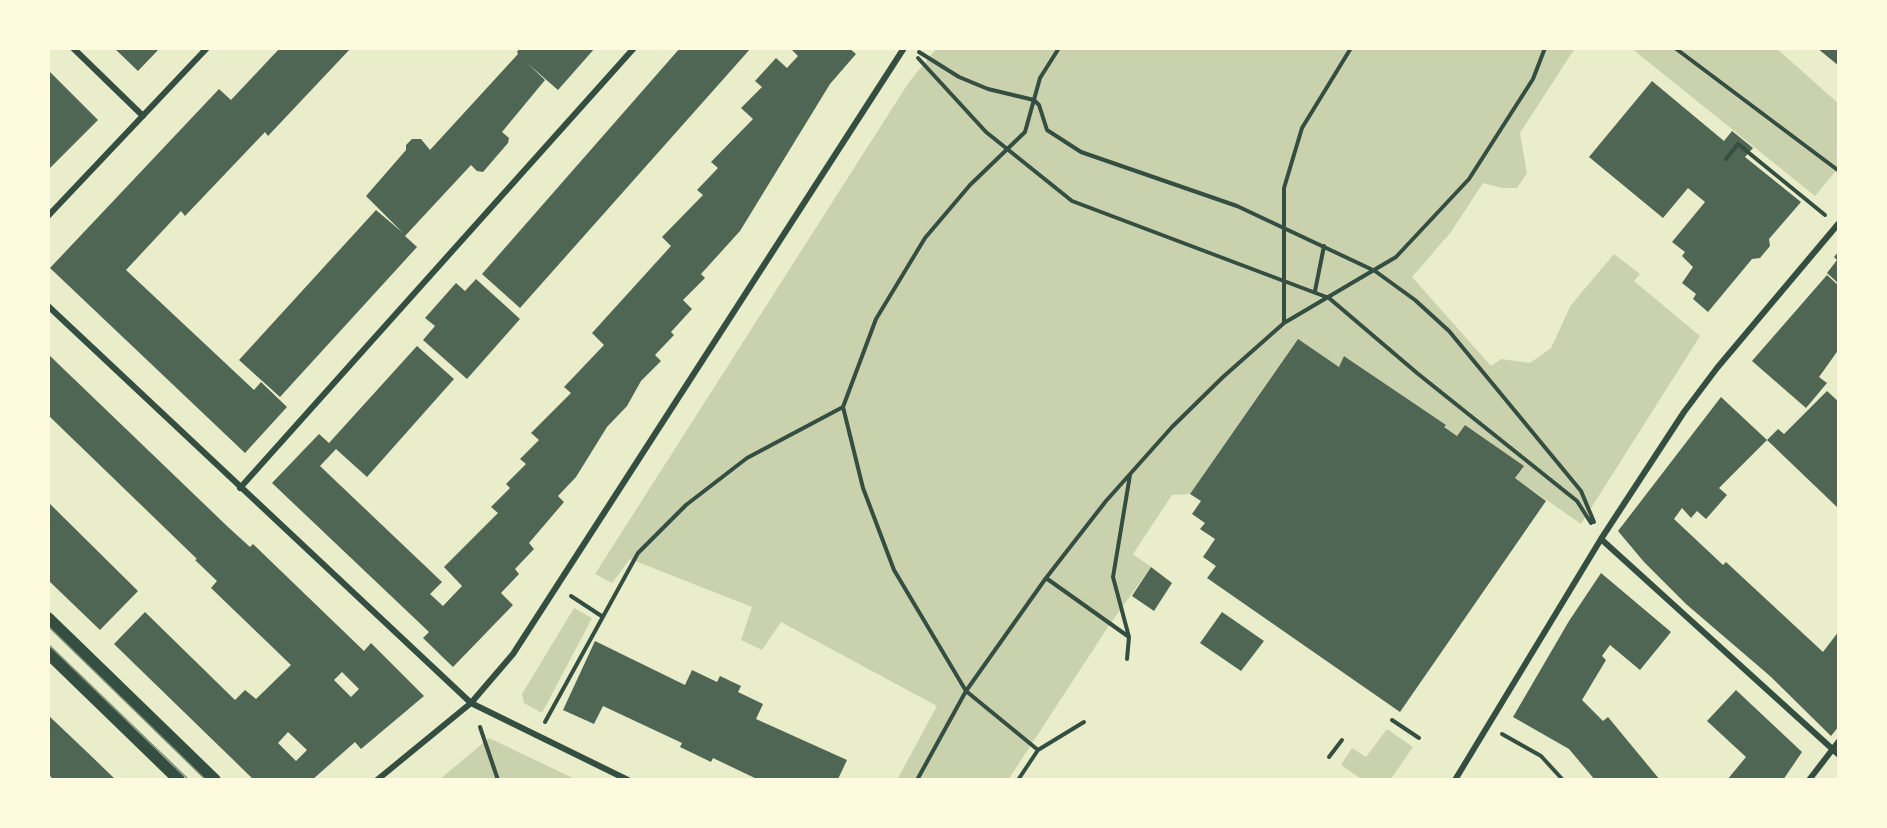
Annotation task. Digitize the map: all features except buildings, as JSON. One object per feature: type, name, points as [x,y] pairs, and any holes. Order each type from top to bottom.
[{"type":"main road","points":[[48,618],[215,780]]},
{"type":"main road","points":[[48,652],[179,780]]},
{"type":"street","points":[[73,48],[143,116]]},
{"type":"street","points":[[48,216],[207,48]]},
{"type":"street","points":[[240,488],[634,48]]},
{"type":"street","points":[[377,780],[471,703],[513,654],[904,48]]},
{"type":"street","points":[[1455,780],[1601,539],[1684,412],[1710,377],[1838,224]]},
{"type":"street","points":[[48,306],[471,703],[628,780]]},
{"type":"street","points":[[1601,539],[1839,755]]},
{"type":"street","points":[[1809,780],[1839,741]]},
{"type":"path","points":[[911,48],[959,77],[988,89],[1034,100],[1039,105],[1047,130],[1081,152],[1237,206],[1284,226],[1375,272],[1415,300],[1449,331],[1581,491],[1601,539]]},
{"type":"path","points":[[911,48],[986,132],[1072,201],[1329,298],[1575,502],[1601,539]]},
{"type":"path","points":[[1038,750],[966,691],[894,570],[863,488],[843,407],[876,319],[925,238],[1006,149],[1025,132],[1040,78],[1059,48]]},
{"type":"path","points":[[1284,323],[1284,188],[1302,128],[1351,48]]},
{"type":"path","points":[[917,780],[966,691],[1046,578],[1106,501],[1214,385],[1284,323],[1375,272],[1396,257],[1469,179],[1533,79],[1545,48]]},
{"type":"path","points":[[1675,48],[1839,171]]},
{"type":"path","points":[[1726,159],[1738,144],[1838,224]]},
{"type":"path","points":[[1315,291],[1324,246]]},
{"type":"path","points":[[538,736],[638,554],[686,505],[747,458],[843,407]]},
{"type":"path","points":[[1127,659],[1129,637],[1113,577],[1130,474]]},
{"type":"path","points":[[1046,578],[1129,637]]},
{"type":"path","points":[[556,588],[603,617]]},
{"type":"path","points":[[471,703],[498,780]]},
{"type":"path","points":[[1392,720],[1419,738]]},
{"type":"path","points":[[1018,780],[1038,750],[1084,722]]},
{"type":"path","points":[[1487,726],[1541,756],[1563,780]]},
{"type":"path","points":[[1329,757],[1342,740]]},
{"type":"green space","points":[[937,48],[1575,48],[1520,133],[1527,173],[1517,188],[1502,188],[1483,183],[1451,232],[1412,277],[1491,366],[1501,359],[1530,363],[1551,348],[1571,305],[1614,254],[1640,274],[1634,281],[1700,336],[1581,524],[1515,478],[1523,466],[1465,425],[1457,436],[1444,427],[1445,425],[1345,356],[1339,367],[1297,340],[1190,494],[1172,495],[1133,554],[1151,567],[1110,624],[1008,780],[897,780],[937,706],[781,622],[762,650],[741,640],[752,607],[630,559],[612,583],[595,574],[909,82]]},
{"type":"green space","points":[[1631,48],[1776,48],[1839,104],[1839,167],[1815,196]]},
{"type":"green space","points":[[574,608],[592,618],[542,713],[524,703],[522,694]]},
{"type":"green space","points":[[1387,729],[1413,747],[1390,780],[1363,780],[1341,765],[1352,748],[1366,757]]},
{"type":"green space","points":[[489,738],[577,780],[439,780]]},
{"type":"tram line","points":[[48,626],[206,780]]},
{"type":"tram line","points":[[48,644],[189,780]]}]
